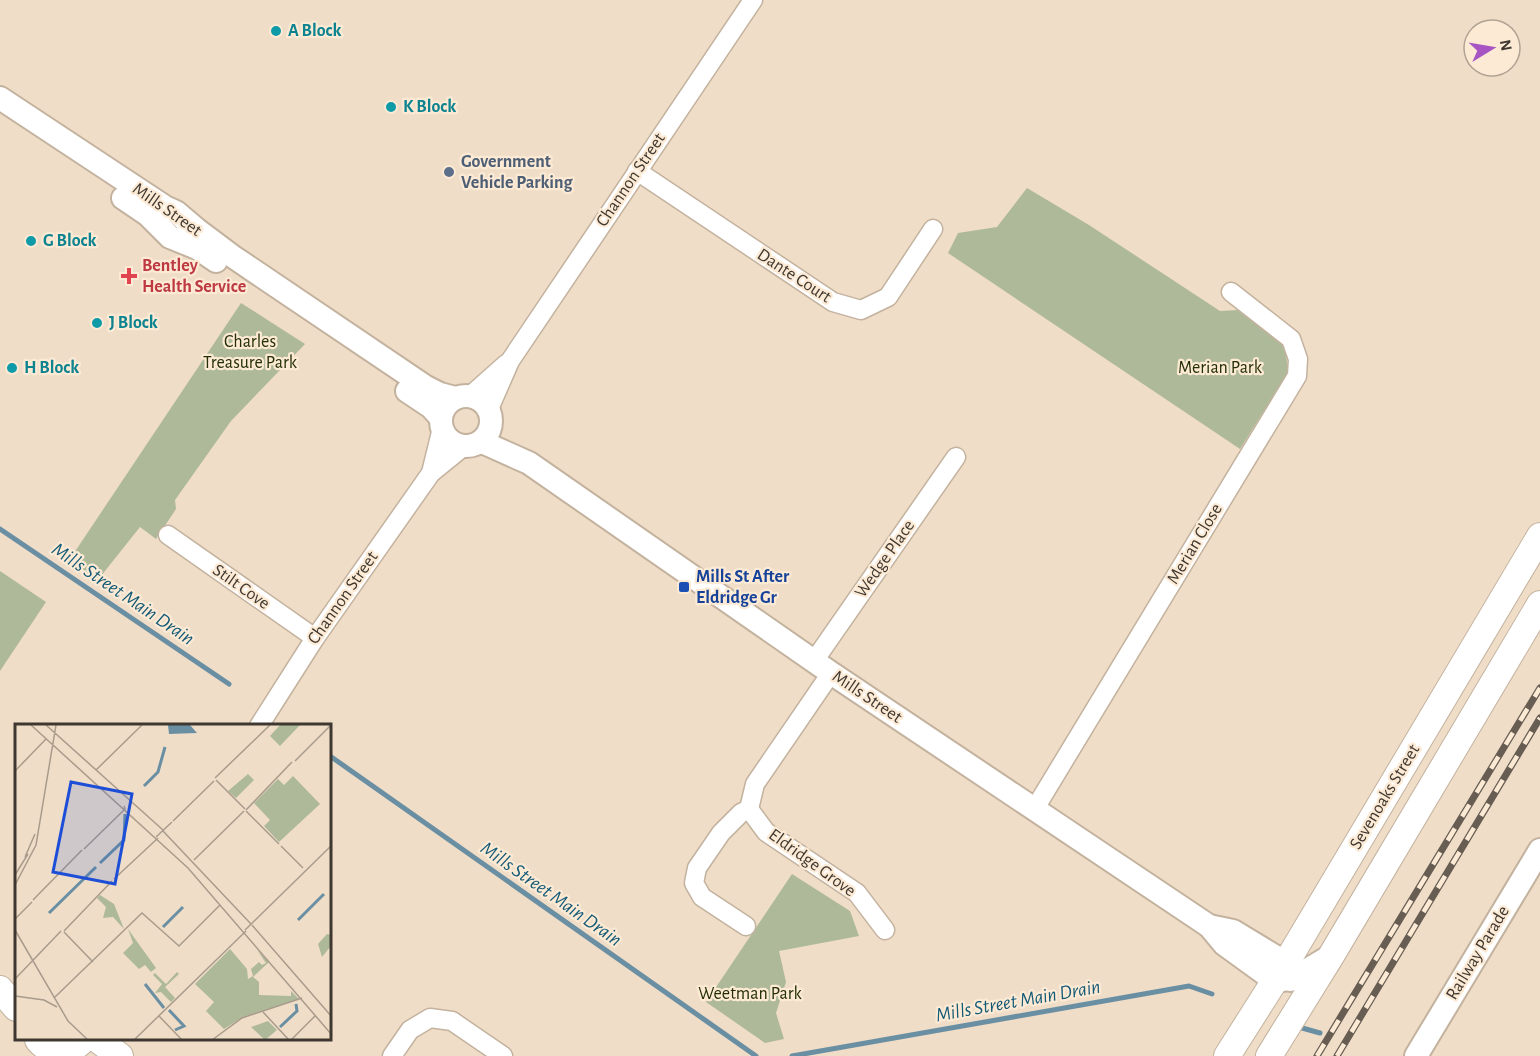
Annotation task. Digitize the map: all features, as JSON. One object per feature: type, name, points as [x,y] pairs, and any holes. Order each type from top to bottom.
[{"type":"main road","name":"Sevenoaks Street","points":[[1227,1056],[1283,974],[1540,536]]},
{"type":"main road","name":"Sevenoaks Street","points":[[1269,1056],[1540,604]]},
{"type":"main road","points":[[0,977],[15,984]]},
{"type":"main road","points":[[0,989],[15,1007]]},
{"type":"main road","points":[[99,1041],[120,1056]]},
{"type":"street","name":"Channon Street","points":[[261,724],[315,638],[431,473],[481,430],[510,361],[753,0]]},
{"type":"street","name":"Mills Street","points":[[0,98],[176,212],[232,256],[426,387],[440,394],[463,397]]},
{"type":"street","name":"Mills Street","points":[[0,114],[148,215],[170,237],[197,248],[432,407],[441,423]]},
{"type":"street","name":"Dante Court","points":[[637,171],[833,302],[861,310],[888,297],[933,229]]},
{"type":"street","name":"Merian Close","points":[[1034,810],[1297,376],[1298,359],[1291,339],[1231,292]]},
{"type":"street","name":"Channon Street","points":[[463,397],[510,361]]},
{"type":"street","points":[[463,397],[478,398],[484,403],[481,430],[456,445],[450,440],[441,423],[443,410],[448,403],[463,397]]},
{"type":"street","name":"Channon Street","points":[[431,473],[441,423]]},
{"type":"street","name":"Mills Street","points":[[481,430],[822,667],[1209,926],[1224,944],[1283,974]]},
{"type":"street","name":"Wedge Place","points":[[822,667],[956,457]]},
{"type":"street","name":"Stilt Cove","points":[[168,536],[315,638]]},
{"type":"street","points":[[746,926],[702,897],[694,883],[697,868],[721,833],[741,813],[749,809],[755,784],[822,667]]},
{"type":"street","name":"Eldridge Grove","points":[[749,809],[766,832],[857,893],[885,930]]},
{"type":"street","name":"Railway Parade","points":[[1416,1056],[1540,850]]},
{"type":"street","points":[[1291,1018],[1283,974],[1331,956]]},
{"type":"street","points":[[393,1056],[410,1030],[430,1018],[452,1021],[503,1056]]},
{"type":"street","points":[[28,1056],[60,1047]]},
{"type":"green space","name":"Merian Park","points":[[1027,188],[1089,225],[1220,311],[1238,310],[1285,344],[1288,372],[1240,449],[948,253],[958,233],[997,227]]},
{"type":"green space","name":"Charles Treasure Park","points":[[241,303],[305,344],[231,421],[175,500],[176,509],[156,539],[140,527],[97,581],[70,559]]},
{"type":"green space","points":[[0,571],[46,602],[0,671]]},
{"type":"green space","name":"Weetman Park","points":[[792,874],[850,911],[859,936],[779,951],[786,982],[776,1013],[784,1039],[765,1043],[706,1002]]},
{"type":"waterway","name":"Mills Street Main Drain","points":[[0,529],[229,684]]},
{"type":"waterway","name":"Mills Street Main Drain","points":[[332,757],[756,1056]]},
{"type":"waterway","name":"Mills Street Main Drain","points":[[792,1056],[1189,986],[1212,994]]},
{"type":"waterway","points":[[1295,1026],[1320,1033]]},
{"type":"railway","points":[[1317,1056],[1540,688]]},
{"type":"railway","points":[[1337,1056],[1540,718]]},
{"type":"place","name":"A Block","points":[[276,31]]},
{"type":"place","name":"K Block","points":[[391,107]]},
{"type":"place","name":"Government Vehicle Parking","points":[[449,172]]},
{"type":"place","name":"G Block","points":[[31,241]]},
{"type":"place","name":"Bentley Health Service","points":[[129,276]]},
{"type":"place","name":"J Block","points":[[97,323]]},
{"type":"place","name":"H Block","points":[[12,368]]},
{"type":"place","name":"Mills St After Eldridge Gr","points":[[684,587]]}]
